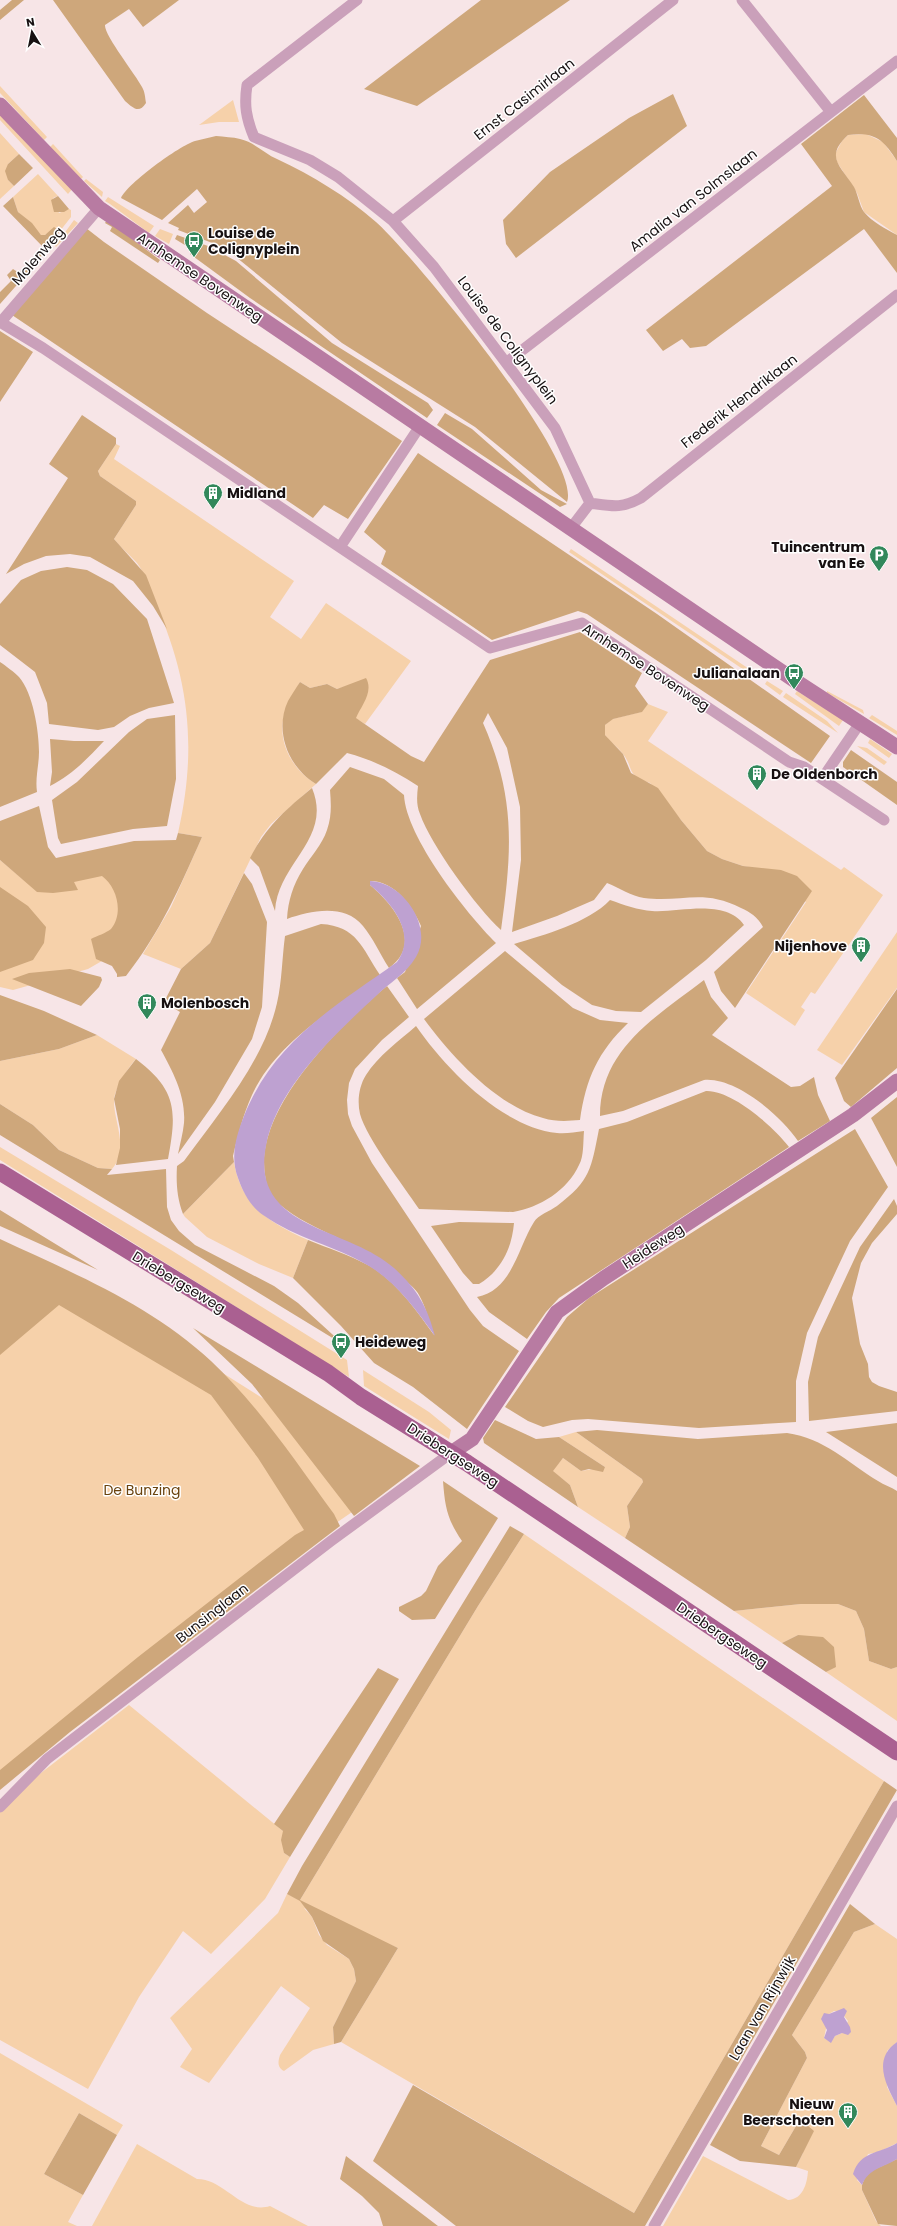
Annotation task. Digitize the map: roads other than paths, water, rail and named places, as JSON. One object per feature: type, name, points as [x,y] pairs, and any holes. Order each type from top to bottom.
[{"type":"main road","name":"Arnhemse Bovenweg","points":[[0,105],[99,208],[570,528],[860,723],[897,746]]},
{"type":"main road","name":"Heideweg","points":[[450,1453],[472,1439],[557,1312],[604,1278],[853,1115],[897,1081]]},
{"type":"main road","name":"Driebergseweg","points":[[0,1172],[328,1372],[361,1396],[450,1453],[897,1752]]},
{"type":"street","name":"Louise de Colignyplein","points":[[357,0],[247,85],[244,104],[247,121],[254,137],[310,160],[338,177],[393,222],[434,267],[507,362],[555,428],[590,503]]},
{"type":"street","name":"Ernst Casimirlaan","points":[[393,222],[673,0]]},
{"type":"street","points":[[742,0],[831,112]]},
{"type":"street","name":"Amalia van Solmslaan","points":[[507,362],[897,62]]},
{"type":"street","name":"Molenweg","points":[[0,323],[99,208]]},
{"type":"street","name":"Frederik Hendriklaan","points":[[590,503],[615,507],[627,505],[641,498],[897,294]]},
{"type":"street","name":"Arnhemse Bovenweg","points":[[0,323],[43,348],[490,648],[582,623],[789,762],[804,767],[884,820]]},
{"type":"street","points":[[340,547],[420,426]]},
{"type":"street","points":[[570,528],[590,503]]},
{"type":"street","points":[[822,779],[860,723]]},
{"type":"street","name":"Bunsinglaan","points":[[0,1807],[47,1759],[331,1540],[450,1453]]},
{"type":"street","name":"Laan van Rijnwijk","points":[[654,2226],[897,1806]]},
{"type":"place","name":"Louise de Colignyplein","points":[[194,258]]},
{"type":"place","name":"Midland","points":[[213,510]]},
{"type":"place","name":"Tuincentrum van Ee","points":[[879,572]]},
{"type":"place","name":"Julianalaan","points":[[794,690]]},
{"type":"place","name":"De Oldenborch","points":[[757,791]]},
{"type":"place","name":"Nijenhove","points":[[861,963]]},
{"type":"place","name":"Molenbosch","points":[[147,1020]]},
{"type":"place","name":"Heideweg","points":[[341,1359]]},
{"type":"place","name":"Nieuw Beerschoten","points":[[848,2129]]},
{"type":"park label","name":"De Bunzing","points":[[142,1490]]}]
